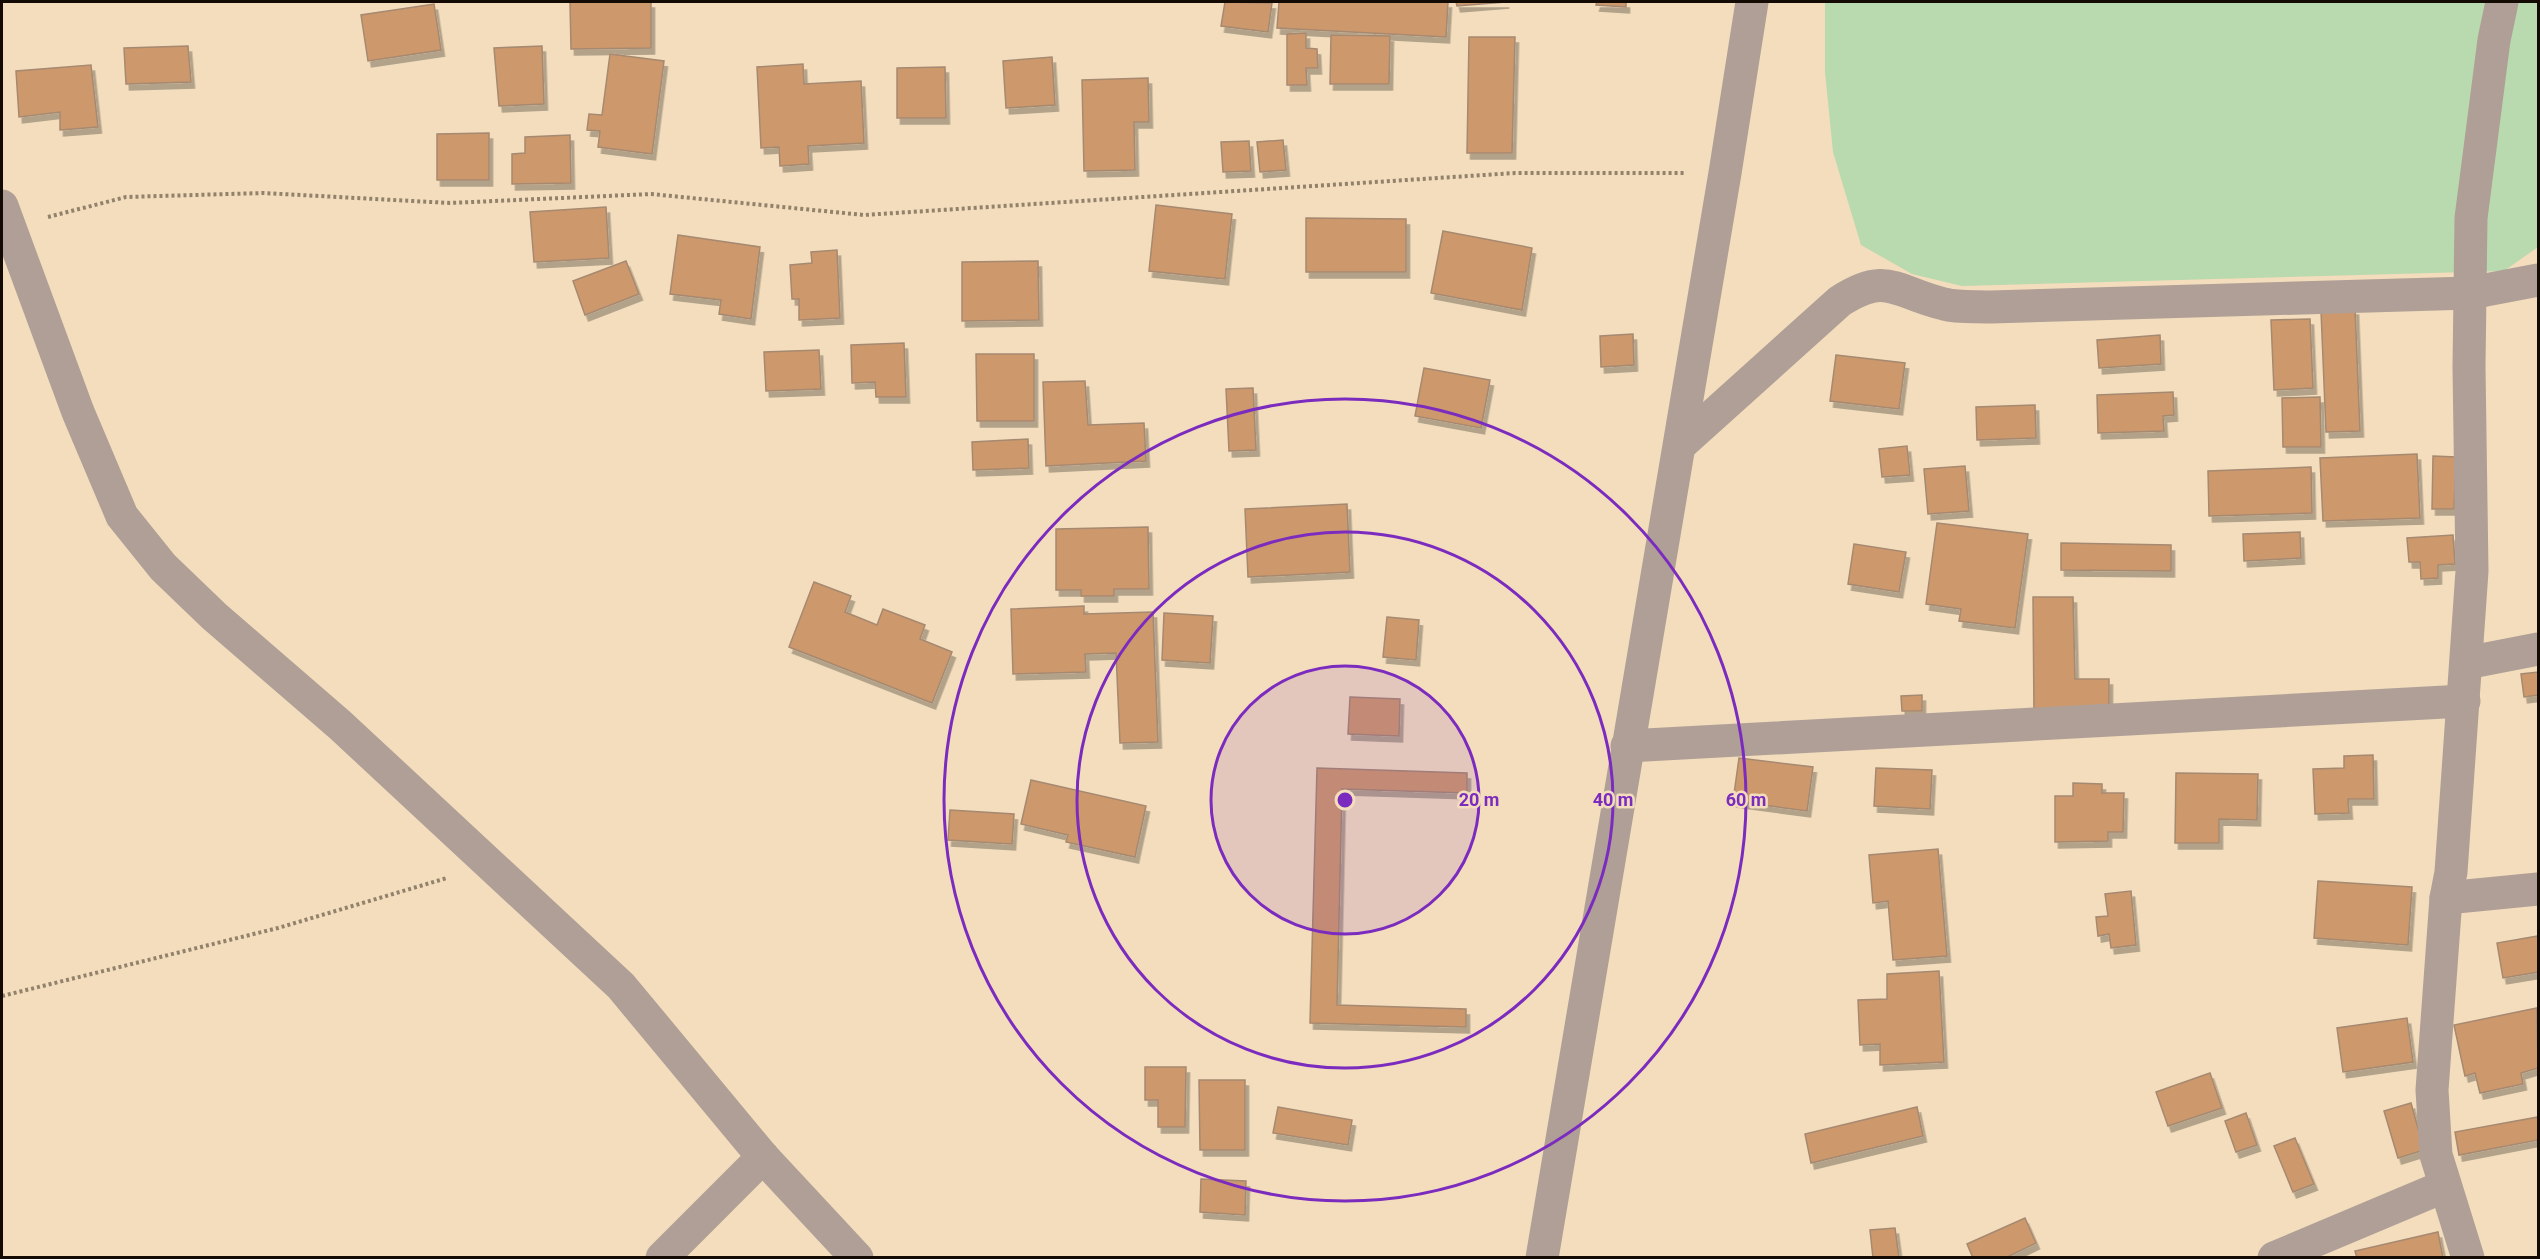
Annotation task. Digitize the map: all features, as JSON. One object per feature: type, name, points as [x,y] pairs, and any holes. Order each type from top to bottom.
[{"type":"street","points":[[1542,1257],[1680,444],[1752,2]]},
{"type":"street","points":[[2468,1257],[2436,1155],[2432,1090],[2446,898],[2451,872],[2472,571],[2471,218],[2494,40],[2502,2]]},
{"type":"street","points":[[6,217],[78,412],[123,516],[163,567],[206,608],[340,725],[621,986],[763,1157],[857,1257]]},
{"type":"street","points":[[1680,444],[1840,301],[1862,287],[1878,284],[1947,305],[1991,307],[2470,293],[2538,280]]},
{"type":"street","points":[[2466,663],[2538,649]]},
{"type":"street","points":[[1627,746],[2464,701]]},
{"type":"street","points":[[2446,898],[2538,889]]},
{"type":"street","points":[[662,1257],[763,1157]]},
{"type":"street","points":[[2274,1257],[2445,1186]]},
{"type":"path","points":[[6,217],[126,197],[262,193],[450,203],[651,194],[864,215],[1515,173],[1725,173]]},
{"type":"path","points":[[2,996],[278,928],[490,865]]},
{"type":"green space","points":[[1825,2],[2538,2],[2538,247],[2504,271],[1962,286],[1912,274],[1861,245],[1833,152],[1825,72]]},
{"type":"building","points":[[570,2],[651,2],[651,48],[571,49]]},
{"type":"building","points":[[1225,2],[1272,3],[1268,32],[1221,26]]},
{"type":"building","points":[[1279,2],[1448,2],[1446,37],[1277,28]]},
{"type":"building","points":[[1456,2],[1506,2],[1457,6]]},
{"type":"building","points":[[1597,2],[1626,2],[1626,7],[1596,5]]},
{"type":"building","points":[[434,4],[441,50],[368,61],[361,15]]},
{"type":"building","points":[[1306,33],[1306,48],[1317,49],[1318,68],[1306,68],[1307,85],[1287,85],[1287,34]]},
{"type":"building","points":[[1331,35],[1390,36],[1389,84],[1330,84]]},
{"type":"building","points":[[1469,37],[1515,37],[1512,153],[1467,153]]},
{"type":"building","points":[[188,46],[191,82],[126,84],[124,48]]},
{"type":"building","points":[[542,46],[544,104],[499,106],[494,48]]},
{"type":"building","points":[[610,54],[664,61],[652,154],[598,147],[600,131],[587,130],[589,114],[602,115]]},
{"type":"building","points":[[1052,57],[1055,105],[1006,108],[1003,61]]},
{"type":"building","points":[[803,64],[804,84],[861,81],[864,143],[808,146],[809,164],[780,166],[779,147],[761,148],[757,67]]},
{"type":"building","points":[[91,65],[98,127],[60,130],[60,112],[19,117],[16,71]]},
{"type":"building","points":[[945,67],[946,118],[897,118],[897,68]]},
{"type":"building","points":[[1148,78],[1149,122],[1134,122],[1135,170],[1084,171],[1082,80]]},
{"type":"building","points":[[489,133],[489,180],[437,180],[437,134]]},
{"type":"building","points":[[570,135],[571,183],[512,184],[512,154],[525,153],[525,137]]},
{"type":"building","points":[[1283,140],[1286,170],[1260,172],[1257,142]]},
{"type":"building","points":[[1249,141],[1251,171],[1223,172],[1221,142]]},
{"type":"building","points":[[1156,205],[1232,214],[1225,279],[1149,271]]},
{"type":"building","points":[[606,207],[609,258],[534,262],[530,212]]},
{"type":"building","points":[[1306,218],[1406,219],[1406,272],[1306,272]]},
{"type":"building","points":[[1443,231],[1532,248],[1522,310],[1431,293]]},
{"type":"building","points":[[678,235],[760,247],[751,319],[719,314],[721,300],[670,294]]},
{"type":"building","points":[[837,250],[840,318],[799,320],[799,299],[792,299],[790,265],[812,263],[811,252]]},
{"type":"building","points":[[626,261],[639,294],[585,315],[573,281]]},
{"type":"building","points":[[1038,261],[1039,320],[962,321],[962,262]]},
{"type":"building","points":[[2355,309],[2360,431],[2326,432],[2321,311]]},
{"type":"building","points":[[2310,319],[2313,388],[2274,390],[2271,320]]},
{"type":"building","points":[[1633,334],[1634,365],[1601,367],[1600,336]]},
{"type":"building","points":[[2160,335],[2161,364],[2099,368],[2097,340]]},
{"type":"building","points":[[904,343],[906,397],[876,397],[875,382],[852,383],[851,345]]},
{"type":"building","points":[[819,350],[821,389],[766,391],[764,352]]},
{"type":"building","points":[[976,354],[1034,354],[1034,421],[977,421]]},
{"type":"building","points":[[1836,355],[1905,363],[1899,409],[1830,401]]},
{"type":"building","points":[[1424,368],[1490,380],[1481,428],[1415,416]]},
{"type":"building","points":[[1085,381],[1088,425],[1144,423],[1146,461],[1046,466],[1043,382]]},
{"type":"building","points":[[1253,388],[1256,450],[1229,451],[1226,389]]},
{"type":"building","points":[[2173,392],[2174,415],[2163,416],[2164,431],[2098,433],[2097,395]]},
{"type":"building","points":[[2320,397],[2321,447],[2283,447],[2282,398]]},
{"type":"building","points":[[2035,405],[2036,438],[1977,440],[1976,407]]},
{"type":"building","points":[[1028,439],[1029,468],[973,470],[972,442]]},
{"type":"building","points":[[1907,446],[1910,475],[1882,477],[1879,449]]},
{"type":"building","points":[[2417,454],[2420,518],[2323,521],[2320,458]]},
{"type":"building","points":[[2433,456],[2456,457],[2454,509],[2432,509]]},
{"type":"building","points":[[1965,466],[1969,511],[1928,514],[1924,469]]},
{"type":"building","points":[[2311,467],[2312,513],[2209,516],[2208,471]]},
{"type":"building","points":[[1347,504],[1350,572],[1248,577],[1245,509]]},
{"type":"building","points":[[1937,523],[2028,534],[2015,628],[1959,621],[1961,609],[1926,604]]},
{"type":"building","points":[[1148,527],[1149,589],[1114,589],[1114,596],[1081,596],[1081,590],[1056,590],[1056,529]]},
{"type":"building","points":[[2300,532],[2301,558],[2244,561],[2243,534]]},
{"type":"building","points":[[2453,535],[2455,564],[2438,565],[2438,578],[2421,579],[2420,562],[2409,562],[2407,538]]},
{"type":"building","points":[[2061,543],[2171,545],[2171,571],[2061,570]]},
{"type":"building","points":[[1854,544],[1906,552],[1899,592],[1848,584]]},
{"type":"building","points":[[814,582],[851,596],[845,612],[877,625],[883,609],[925,625],[920,639],[952,652],[932,703],[789,647]]},
{"type":"building","points":[[2033,597],[2073,597],[2075,679],[2109,679],[2109,712],[2034,713]]},
{"type":"building","points":[[1084,606],[1084,614],[1153,612],[1158,742],[1120,743],[1116,653],[1085,654],[1086,672],[1013,674],[1011,609]]},
{"type":"building","points":[[1164,613],[1213,616],[1210,663],[1162,660]]},
{"type":"building","points":[[1387,617],[1419,620],[1416,660],[1383,657]]},
{"type":"building","points":[[2538,672],[2538,695],[2524,697],[2521,674]]},
{"type":"building","points":[[1922,695],[1922,711],[1902,711],[1901,696]]},
{"type":"building","points":[[1350,697],[1400,699],[1399,736],[1348,734]]},
{"type":"building","points":[[2373,755],[2374,799],[2348,799],[2349,813],[2315,814],[2313,769],[2344,768],[2344,756]]},
{"type":"building","points":[[1739,758],[1813,767],[1807,811],[1733,801]]},
{"type":"building","points":[[1317,768],[1467,773],[1467,793],[1342,789],[1337,1005],[1466,1009],[1466,1027],[1310,1023]]},
{"type":"building","points":[[1876,768],[1932,770],[1930,809],[1874,806]]},
{"type":"building","points":[[2176,773],[2258,774],[2257,820],[2219,819],[2219,843],[2175,843]]},
{"type":"building","points":[[1031,780],[1146,806],[1135,857],[1066,842],[1068,835],[1021,824]]},
{"type":"building","points":[[2073,783],[2102,784],[2102,793],[2124,793],[2123,832],[2108,832],[2108,841],[2055,842],[2055,796],[2073,796]]},
{"type":"building","points":[[950,810],[1014,814],[1012,844],[948,840]]},
{"type":"building","points":[[1938,849],[1947,956],[1893,960],[1888,901],[1873,903],[1869,855]]},
{"type":"building","points":[[2318,881],[2412,887],[2408,945],[2314,938]]},
{"type":"building","points":[[2131,891],[2136,945],[2111,948],[2109,934],[2098,936],[2096,917],[2108,916],[2105,894]]},
{"type":"building","points":[[2538,936],[2538,972],[2503,978],[2497,943]]},
{"type":"building","points":[[1939,971],[1944,1062],[1880,1065],[1880,1044],[1860,1045],[1858,1000],[1887,999],[1887,974]]},
{"type":"building","points":[[2537,1008],[2538,1068],[2521,1073],[2523,1084],[2480,1093],[2475,1073],[2465,1076],[2454,1025]]},
{"type":"building","points":[[2407,1018],[2413,1062],[2343,1072],[2337,1028]]},
{"type":"building","points":[[1145,1067],[1186,1067],[1185,1127],[1158,1127],[1158,1100],[1145,1100]]},
{"type":"building","points":[[2210,1073],[2222,1108],[2168,1126],[2156,1092]]},
{"type":"building","points":[[1199,1080],[1245,1080],[1245,1150],[1200,1150]]},
{"type":"building","points":[[2411,1103],[2424,1150],[2398,1158],[2384,1111]]},
{"type":"building","points":[[1278,1107],[1352,1120],[1348,1145],[1273,1133]]},
{"type":"building","points":[[1917,1107],[1923,1136],[1811,1163],[1805,1134]]},
{"type":"building","points":[[2246,1113],[2257,1145],[2236,1152],[2225,1121]]},
{"type":"building","points":[[2538,1117],[2538,1140],[2459,1155],[2455,1132]]},
{"type":"building","points":[[2295,1138],[2314,1184],[2293,1192],[2274,1146]]},
{"type":"building","points":[[1201,1179],[1246,1181],[1245,1215],[1200,1212]]},
{"type":"building","points":[[2025,1218],[2036,1243],[2005,1258],[1973,1258],[1967,1244]]},
{"type":"building","points":[[1895,1228],[1899,1258],[1873,1258],[1870,1230]]},
{"type":"building","points":[[2438,1232],[2443,1258],[2357,1258],[2355,1251]]}]
